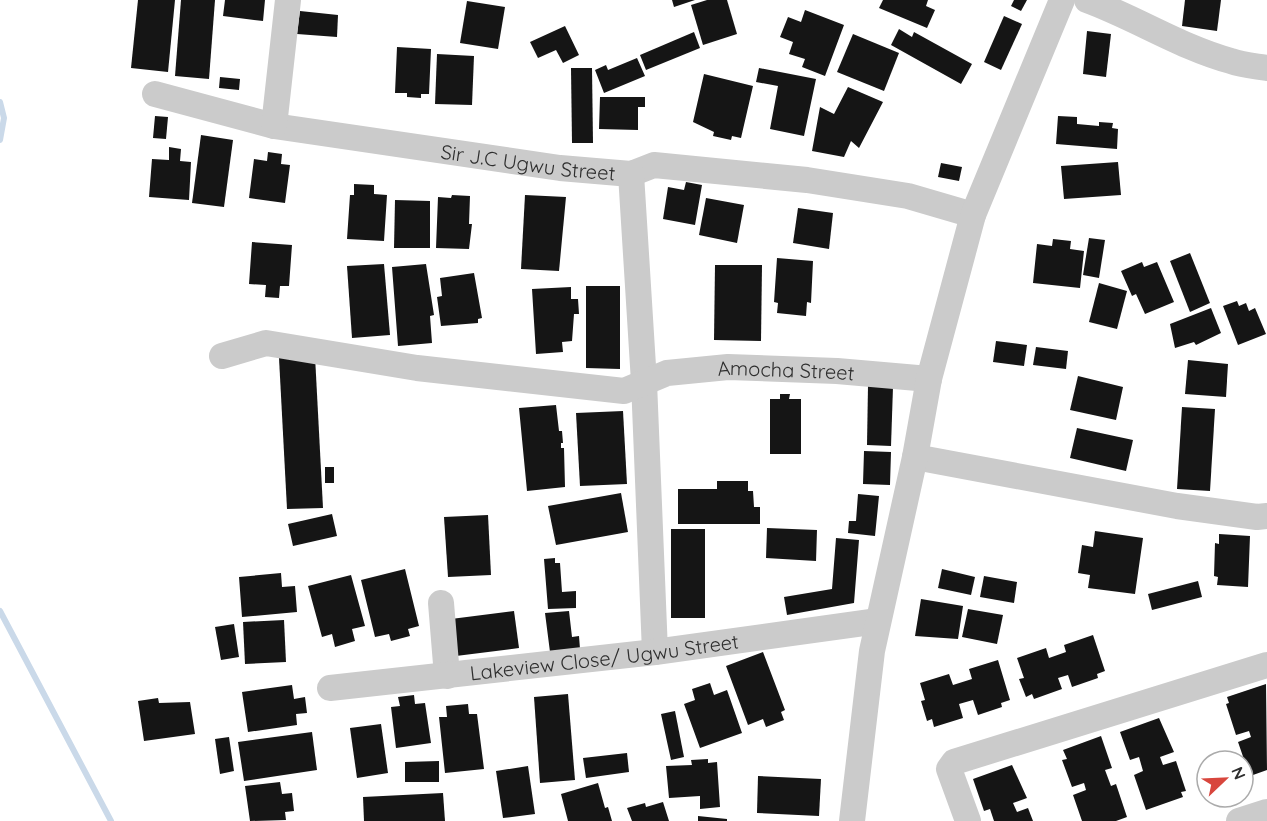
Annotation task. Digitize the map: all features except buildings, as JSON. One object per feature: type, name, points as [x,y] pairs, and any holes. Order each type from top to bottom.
[{"type":"street","points":[[274,126],[288,0]]},
{"type":"street","points":[[852,821],[878,621],[915,457],[929,380],[973,215],[1062,0]]},
{"type":"street","points":[[1087,0],[1117,11],[1175,40],[1231,62],[1267,68]]},
{"type":"street","name":"Sir J.C Ugwu Street","points":[[155,94],[274,126],[560,168],[631,174],[654,165],[807,180],[908,196],[973,215]]},
{"type":"street","points":[[631,174],[644,382],[655,652]]},
{"type":"street","name":"Amocha Street","points":[[222,356],[266,343],[348,358],[503,379],[624,391],[667,373],[728,367],[837,371],[929,380]]},
{"type":"street","points":[[915,457],[1177,506],[1257,517],[1267,516]]},
{"type":"street","points":[[441,603],[447,676]]},
{"type":"street","name":"Lakeview Close/ Ugwu Street","points":[[330,688],[655,652],[878,621]]},
{"type":"street","points":[[968,821],[949,768],[954,762],[1267,665]]},
{"type":"street","points":[[1239,821],[1267,812]]},
{"type":"waterway","points":[[0,102],[4,118],[0,140]]},
{"type":"waterway","points":[[0,611],[111,821]]}]
